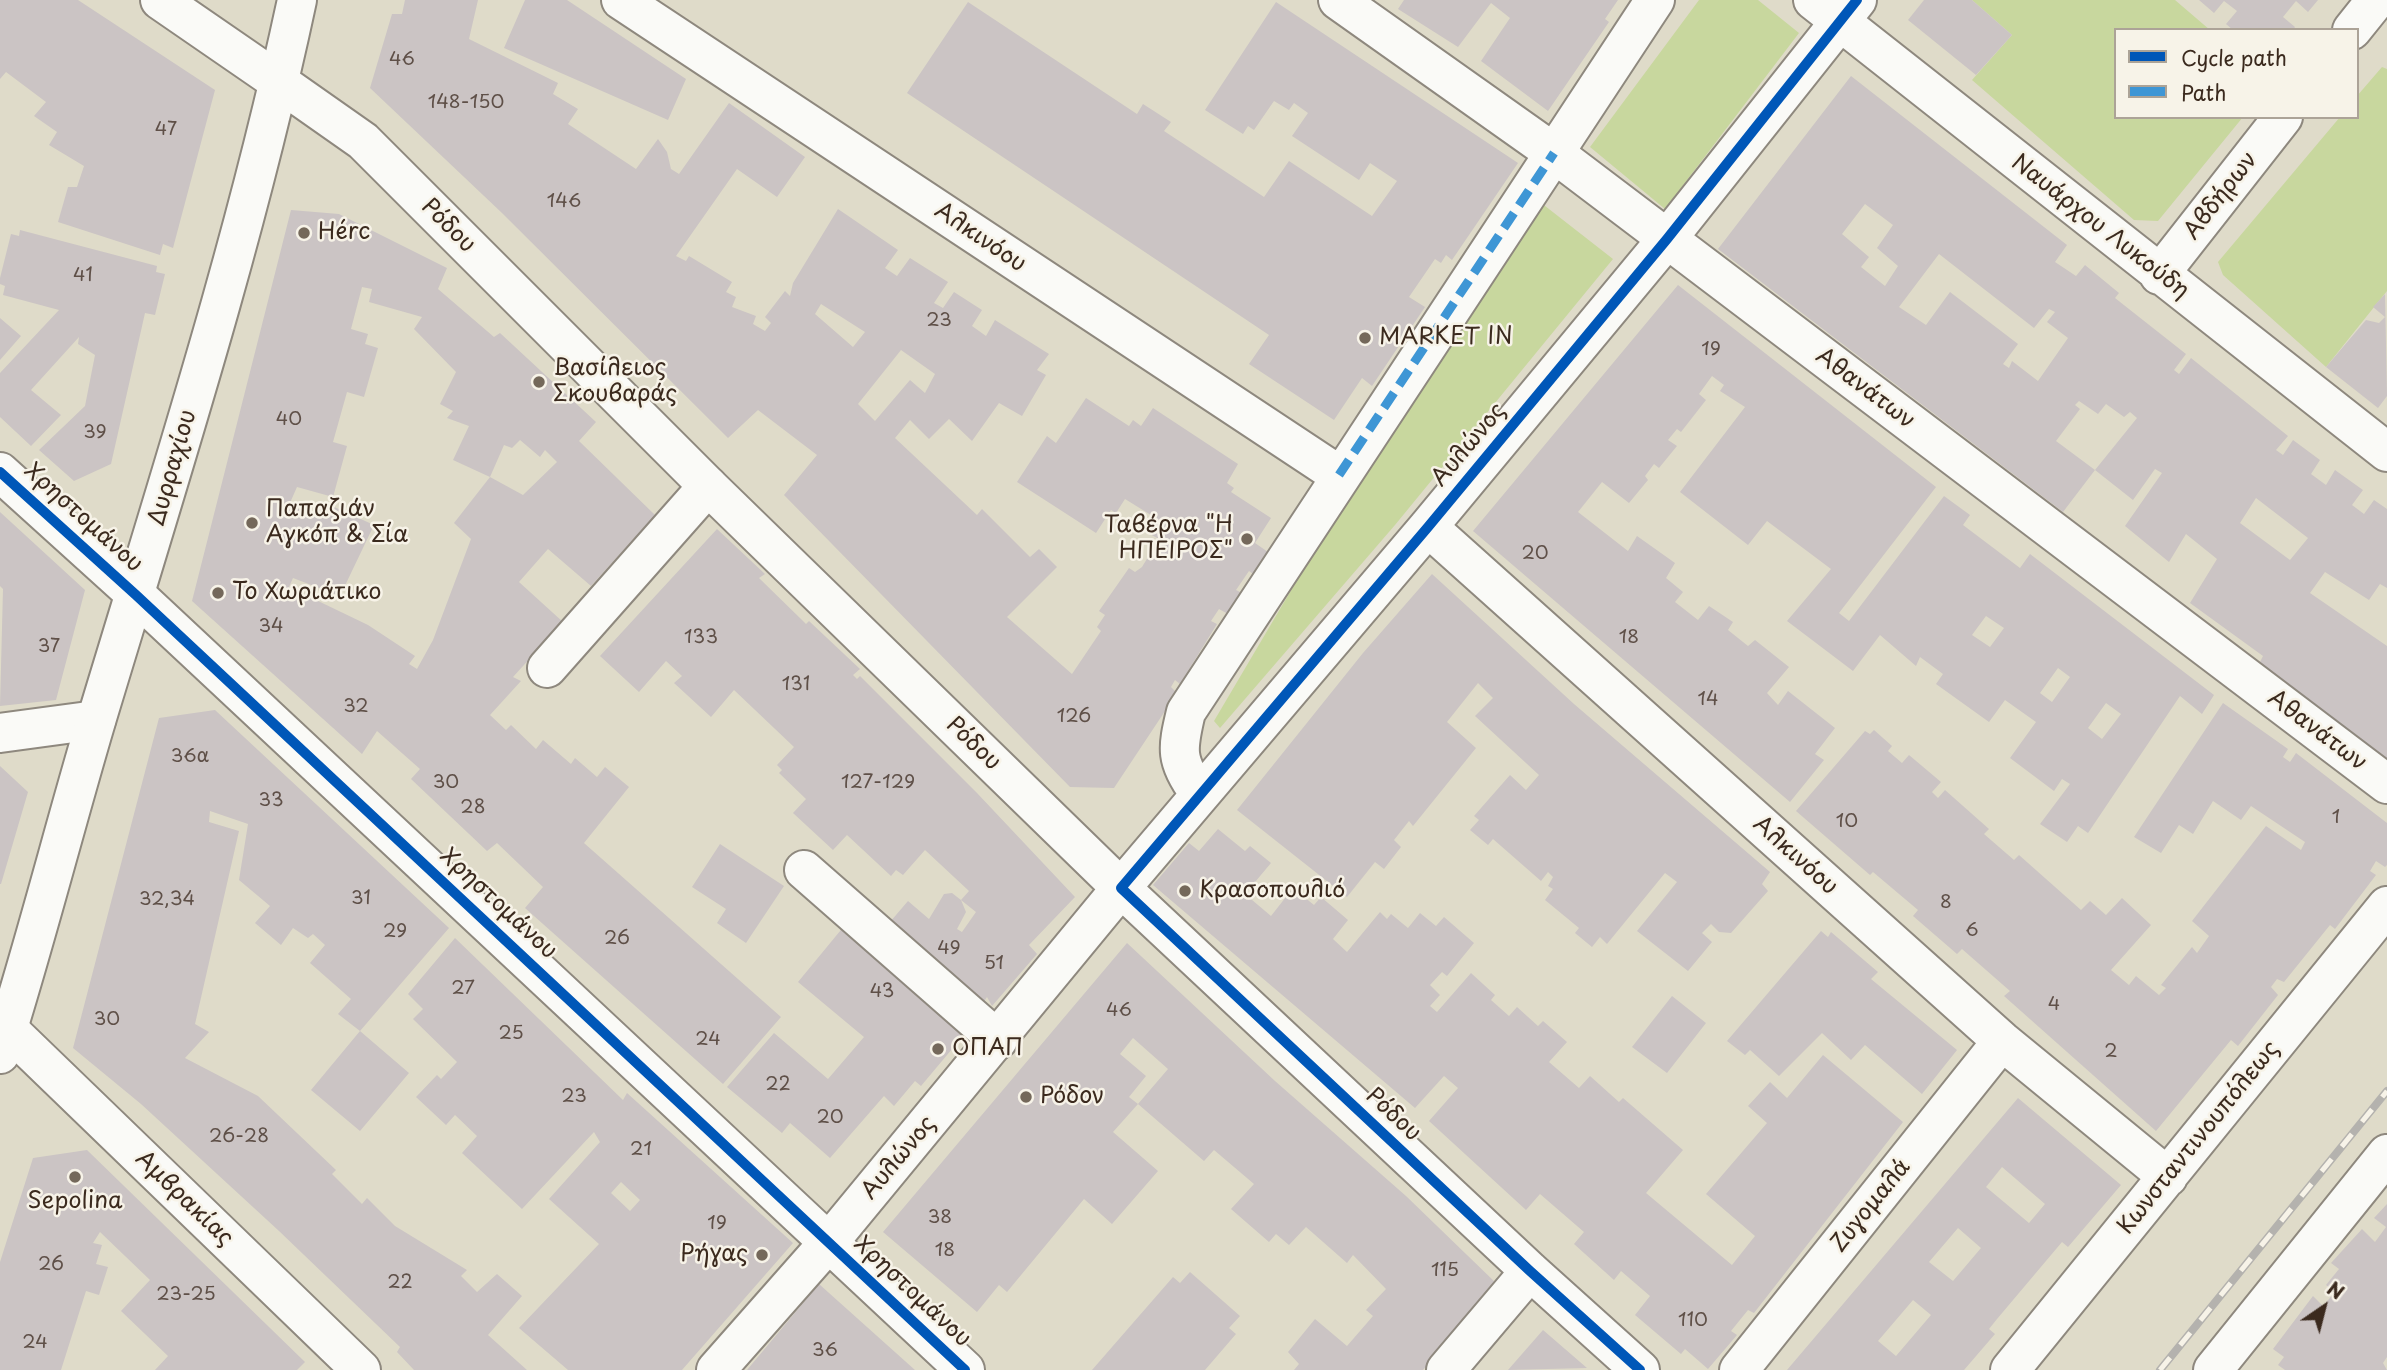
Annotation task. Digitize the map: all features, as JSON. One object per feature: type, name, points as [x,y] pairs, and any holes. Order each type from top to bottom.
[{"type":"street","name":"Ρόδου","points":[[160,0],[363,141],[708,486],[1121,888],[1530,1271],[1640,1370]]},
{"type":"street","name":"Δυρραχίου","points":[[4,1041],[96,720],[136,595],[279,82],[297,0]]},
{"type":"street","name":"Αλκινόου","points":[[621,0],[1339,475]]},
{"type":"street","points":[[1199,793],[1183,771],[1178,747],[1186,712],[1339,475],[1656,0]]},
{"type":"street","name":"Αθανάτων","points":[[1356,5],[2387,784]]},
{"type":"street","name":"Αυλώνος","points":[[716,1370],[829,1242],[1199,793],[1428,527],[1667,239],[1836,7]]},
{"type":"street","name":"Ναυάρχου Λυκούδη","points":[[1836,7],[2160,275],[2387,452]]},
{"type":"street","name":"Αβδήρων","points":[[2160,275],[2281,119]]},
{"type":"street","name":"Χρηστομάνου","points":[[0,472],[136,595],[965,1370]]},
{"type":"street","points":[[547,668],[708,486]]},
{"type":"street","name":"Αλκινόου","points":[[1428,527],[2002,1041],[2168,1177]]},
{"type":"street","points":[[0,733],[96,720]]},
{"type":"street","points":[[804,870],[998,1040]]},
{"type":"street","name":"Κωνσταντινουπόλεως","points":[[2010,1370],[2387,906]]},
{"type":"street","name":"Αμβρακίας","points":[[4,1041],[346,1365]]},
{"type":"street","name":"Ζυγομαλά","points":[[1739,1370],[2002,1041]]},
{"type":"street","points":[[2213,1370],[2387,1154]]},
{"type":"street","points":[[1446,1370],[1530,1271]]},
{"type":"green space","points":[[1699,0],[1758,0],[1799,33],[1665,209],[1590,147]]},
{"type":"green space","points":[[1972,0],[2175,0],[2208,28],[2114,28],[2114,119],[2241,119],[2158,221],[2134,220],[1972,80],[2012,35]]},
{"type":"green space","points":[[2382,67],[2387,69],[2387,291],[2326,367],[2223,275],[2218,262],[2338,119],[2359,119],[2359,94]]},
{"type":"green space","points":[[1540,202],[1613,259],[1395,525],[1220,728],[1214,721],[1349,492]]},
{"type":"building","points":[[0,0],[78,0],[215,90],[173,248],[163,244],[160,255],[58,222],[68,187],[77,187],[84,166],[49,145],[57,132],[34,116],[46,102],[6,72],[0,79]]},
{"type":"building","points":[[405,0],[478,0],[469,39],[558,83],[553,94],[578,109],[568,124],[636,169],[658,139],[667,152],[671,169],[679,174],[729,103],[805,157],[777,197],[737,169],[676,256],[686,261],[689,256],[732,282],[726,292],[736,297],[732,307],[756,316],[753,324],[765,331],[771,323],[765,317],[785,291],[790,296],[793,283],[838,209],[898,250],[885,268],[897,276],[910,258],[948,282],[934,303],[943,308],[954,292],[982,310],[972,326],[986,336],[995,320],[1049,354],[1037,370],[1046,375],[1022,416],[999,403],[972,441],[949,419],[929,439],[910,420],[895,438],[977,515],[982,509],[1030,557],[1039,549],[1057,567],[1007,617],[1072,674],[1101,631],[1097,627],[1105,615],[1099,611],[1129,568],[1135,572],[1142,567],[1159,539],[1150,534],[1159,520],[1125,499],[1116,513],[1111,510],[1096,533],[1017,482],[1047,436],[1056,443],[1086,398],[1129,426],[1133,420],[1141,426],[1153,408],[1238,464],[1227,483],[1234,488],[1231,492],[1271,518],[1255,543],[1268,552],[1253,574],[1249,571],[1236,590],[1242,593],[1228,614],[1219,609],[1211,621],[1217,624],[1180,684],[1175,680],[1171,687],[1177,693],[1114,788],[1070,787],[784,495],[817,455],[758,410],[728,438],[502,213],[370,88],[392,14],[402,14]],"holes":[[[821,304],[865,332],[853,347],[815,314]],[[901,350],[935,374],[925,393],[910,380],[875,421],[858,404]]]},
{"type":"building","points":[[525,0],[567,0],[686,79],[668,120],[504,48]]},
{"type":"building","points":[[1404,0],[1618,0],[1605,19],[1609,22],[1548,111],[1481,61],[1510,18],[1491,3],[1458,47],[1398,9]]},
{"type":"building","points":[[1924,0],[1972,0],[2012,35],[1976,75],[1908,20]]},
{"type":"building","points":[[2199,0],[2318,0],[2308,12],[2296,1],[2283,17],[2294,28],[2231,28],[2226,24],[2237,11],[2224,1],[2214,13]]},
{"type":"building","points":[[968,2],[1137,114],[1143,104],[1171,122],[1164,131],[1264,197],[1289,161],[1372,216],[1397,181],[1370,163],[1359,180],[1292,136],[1308,113],[1294,103],[1289,110],[1274,101],[1254,130],[1248,126],[1243,134],[1205,110],[1276,2],[1518,163],[1452,260],[1446,255],[1441,263],[1435,259],[1409,297],[1425,307],[1372,386],[1362,378],[1334,420],[1249,364],[1269,335],[907,93]]},
{"type":"building","points":[[1851,76],[2067,245],[2055,262],[2076,276],[2085,265],[2119,293],[2115,298],[2186,354],[2174,370],[2179,374],[2191,358],[2288,436],[2276,450],[2283,455],[2293,440],[2320,460],[2311,474],[2326,485],[2335,470],[2363,490],[2352,505],[2364,514],[2374,500],[2387,509],[2387,588],[2380,584],[2369,600],[2325,572],[2310,593],[2387,646],[2387,759],[2259,664],[2263,656],[2190,603],[2217,559],[2186,534],[2169,562],[2125,526],[2162,473],[2155,469],[2133,500],[2095,470],[2063,512],[1718,249]],"holes":[[[1865,204],[1893,225],[1877,248],[1898,266],[1885,286],[1861,267],[1869,257],[1842,234]],[[1939,254],[2034,328],[2049,309],[2055,312],[2047,322],[2068,338],[2038,381],[2012,361],[2009,368],[2003,364],[2018,344],[1950,292],[1926,325],[1899,307]],[[2079,401],[2098,414],[2106,404],[2124,417],[2130,412],[2137,418],[2095,470],[2056,441],[2080,409],[2075,405]],[[2256,498],[2308,538],[2290,560],[2240,523]]]},
{"type":"building","points":[[291,210],[339,214],[447,268],[438,289],[494,337],[500,333],[596,422],[579,441],[655,515],[591,586],[548,549],[519,582],[563,622],[513,677],[521,681],[490,715],[506,730],[511,725],[536,749],[543,740],[571,764],[575,758],[597,777],[605,767],[629,787],[584,843],[781,1017],[723,1084],[525,908],[543,887],[497,843],[487,851],[411,779],[420,769],[377,731],[362,754],[192,601]],"holes":[[[362,287],[372,289],[369,302],[422,317],[414,329],[456,372],[440,404],[453,411],[447,418],[469,426],[453,460],[490,477],[454,523],[471,539],[433,640],[417,669],[409,664],[415,656],[368,625],[289,587],[293,578],[340,596],[374,525],[321,501],[311,514],[289,505],[297,487],[333,497],[347,446],[333,442],[347,392],[364,397],[378,348],[365,344],[368,334],[351,329]],[[520,440],[540,457],[545,450],[557,462],[523,495],[490,477],[504,445],[512,448]]]},
{"type":"building","points":[[20,230],[157,266],[156,272],[165,274],[155,315],[145,313],[111,464],[74,481],[39,450],[85,406],[95,355],[78,344],[79,337],[31,390],[61,415],[31,446],[0,417],[0,373],[59,310],[3,295],[5,286],[0,284],[0,278],[11,234],[19,236]]},
{"type":"building","points":[[1678,285],[1936,487],[1839,613],[1849,621],[1944,496],[1970,515],[1963,525],[2020,568],[2030,554],[2214,695],[2202,714],[2180,696],[2088,833],[2078,826],[2067,842],[2040,824],[2070,784],[2062,779],[2054,791],[2010,758],[2036,722],[2005,700],[1989,722],[1936,684],[1943,674],[1920,657],[1916,666],[1880,635],[1853,671],[1787,621],[1831,569],[1767,521],[1748,545],[1680,492],[1745,407],[1720,391],[1724,385],[1712,376],[1699,394],[1706,400],[1681,432],[1677,429],[1668,440],[1677,446],[1659,468],[1654,464],[1645,476],[1648,480],[1629,503],[1602,482],[1578,512],[1628,551],[1637,536],[1675,563],[1666,578],[1683,592],[1675,602],[1698,620],[1709,606],[1733,622],[1728,630],[1748,646],[1755,640],[1789,667],[1767,693],[1778,705],[1788,691],[1835,728],[1815,754],[1824,760],[1790,802],[1473,531]],"holes":[[[1986,616],[2004,628],[1990,647],[1972,635]],[[2058,668],[2070,677],[2052,702],[2040,693]],[[2106,703],[2121,714],[2102,739],[2088,728]]]},
{"type":"building","points":[[2385,294],[2387,396],[2378,408],[2326,367],[2366,320],[2379,323],[2385,317],[2373,307]]},
{"type":"building","points":[[0,318],[21,336],[0,360]]},
{"type":"building","points":[[0,512],[85,590],[56,700],[0,706],[3,589],[0,586]]},
{"type":"building","points":[[717,529],[765,574],[759,578],[806,624],[809,621],[860,669],[853,675],[857,679],[860,676],[977,793],[1075,897],[1029,945],[1037,954],[992,1006],[987,997],[981,1006],[890,922],[908,901],[929,919],[944,894],[952,893],[961,900],[969,891],[925,850],[903,875],[896,870],[891,876],[847,835],[833,850],[793,813],[806,799],[779,773],[782,770],[777,765],[794,747],[734,690],[711,717],[674,683],[682,676],[666,661],[639,692],[600,656]],"holes":[[[961,900],[976,912],[962,932],[957,929],[966,912]]]},
{"type":"building","points":[[1432,574],[1574,704],[1770,872],[1762,884],[1768,891],[1731,933],[1719,932],[1711,924],[1702,933],[1712,942],[1688,971],[1637,931],[1677,882],[1665,873],[1607,944],[1600,937],[1592,947],[1575,933],[1579,928],[1545,900],[1553,889],[1548,886],[1553,877],[1548,872],[1541,881],[1493,839],[1488,845],[1470,830],[1479,820],[1474,816],[1510,775],[1526,790],[1539,775],[1475,716],[1493,698],[1478,683],[1447,722],[1476,748],[1413,826],[1409,821],[1394,840],[1401,847],[1384,869],[1375,862],[1347,897],[1237,810],[1363,653]]},
{"type":"building","points":[[2223,703],[2288,749],[2283,757],[2290,762],[2296,753],[2387,823],[2387,865],[2385,867],[2376,861],[2370,871],[2376,875],[2335,929],[2330,925],[2284,982],[2277,979],[2271,987],[2278,995],[2238,1046],[2231,1040],[2156,1131],[2004,996],[2010,991],[1962,949],[1957,954],[1913,916],[1918,910],[1873,872],[1870,875],[1796,811],[1865,731],[1870,734],[1874,730],[1892,746],[1888,751],[1902,763],[1909,755],[1941,782],[1932,792],[1938,798],[1945,790],[1989,829],[1984,834],[2014,860],[2019,855],[2081,910],[2090,901],[2106,915],[2122,898],[2151,925],[2111,970],[2129,985],[2136,976],[2159,995],[2166,988],[2161,985],[2192,947],[2197,953],[2209,936],[2192,921],[2266,826],[2301,850],[2305,842],[2251,806],[2241,820],[2213,801],[2193,834],[2179,825],[2161,853],[2134,837]]},
{"type":"building","points":[[215,710],[449,928],[360,1031],[338,1014],[351,999],[310,963],[325,945],[313,934],[308,938],[293,928],[281,945],[255,923],[270,906],[239,880],[248,824],[210,811],[209,822],[239,831],[195,1024],[209,1032],[185,1058],[258,1096],[336,1170],[332,1174],[362,1204],[367,1198],[395,1226],[467,1270],[461,1276],[477,1292],[497,1274],[522,1296],[488,1335],[527,1370],[414,1370],[397,1352],[400,1347],[279,1231],[141,1104],[73,1048],[159,718]]},
{"type":"building","points":[[0,766],[28,792],[1,884],[0,884]]},
{"type":"building","points":[[1218,829],[1245,851],[1250,846],[1271,863],[1245,894],[1271,916],[1293,888],[1314,905],[1321,897],[1348,920],[1333,939],[1347,952],[1380,912],[1387,919],[1391,914],[1408,928],[1420,913],[1436,926],[1444,917],[1474,943],[1447,976],[1442,972],[1430,985],[1440,995],[1430,1006],[1437,1012],[1471,973],[1495,995],[1491,1000],[1509,1016],[1517,1007],[1538,1026],[1543,1021],[1567,1042],[1549,1062],[1579,1088],[1590,1076],[1619,1102],[1623,1098],[1683,1150],[1646,1193],[1732,1265],[1755,1236],[1706,1194],[1767,1123],[1748,1106],[1770,1082],[1787,1098],[1823,1055],[1903,1122],[1754,1313],[1748,1310],[1731,1331],[1737,1335],[1708,1369],[1685,1349],[1681,1354],[1635,1315],[1650,1296],[1621,1271],[1614,1280],[1574,1244],[1584,1232],[1540,1194],[1526,1210],[1429,1121],[1458,1088],[1444,1076],[1415,1108],[1153,885],[1189,843],[1199,851]]},
{"type":"building","points":[[720,844],[784,886],[746,943],[717,923],[726,909],[692,887]]},
{"type":"building","points":[[845,925],[968,1030],[921,1086],[915,1081],[894,1106],[884,1096],[830,1158],[790,1123],[782,1133],[727,1087],[774,1033],[828,1079],[864,1037],[798,982]]},
{"type":"building","points":[[1821,931],[1828,937],[1831,932],[1878,972],[1871,979],[1957,1050],[1922,1094],[1865,1045],[1851,1060],[1822,1033],[1779,1076],[1750,1050],[1745,1055],[1727,1041]]},
{"type":"building","points":[[455,938],[623,1100],[627,1093],[793,1243],[682,1370],[568,1370],[519,1328],[599,1244],[549,1199],[600,1142],[594,1132],[522,1209],[462,1153],[477,1136],[455,1115],[446,1125],[416,1097],[437,1075],[441,1079],[457,1062],[413,1019],[423,1009],[408,994]],"holes":[[[621,1182],[640,1200],[630,1211],[611,1193]]]},
{"type":"building","points":[[1127,943],[1275,1081],[1406,1196],[1497,1284],[1423,1370],[1294,1370],[1299,1364],[1288,1352],[1315,1319],[1347,1346],[1373,1316],[1366,1310],[1386,1289],[1353,1255],[1347,1263],[1306,1227],[1289,1245],[1276,1234],[1269,1242],[1231,1209],[1254,1184],[1214,1150],[1204,1161],[1138,1104],[1113,1132],[1158,1171],[1112,1224],[1084,1199],[1007,1292],[999,1285],[977,1312],[883,1232]],"holes":[[[1133,1038],[1168,1069],[1138,1104],[1129,1097],[1146,1076],[1120,1054]]]},
{"type":"building","points":[[1672,996],[1706,1023],[1667,1073],[1632,1047]]},
{"type":"building","points":[[360,1031],[409,1073],[360,1131],[311,1090]]},
{"type":"building","points":[[2018,1098],[2121,1185],[2068,1247],[2062,1242],[1989,1329],[1995,1334],[1964,1370],[1787,1370]],"holes":[[[2002,1167],[2045,1204],[2029,1223],[1986,1187]],[[1958,1228],[1981,1248],[1953,1281],[1929,1262]],[[1913,1300],[1931,1315],[1896,1356],[1878,1341]]]},
{"type":"building","points":[[87,1150],[305,1362],[297,1370],[155,1370],[168,1356],[121,1311],[150,1280],[100,1232],[93,1243],[102,1245],[96,1264],[108,1267],[99,1295],[86,1291],[61,1370],[0,1370],[0,1262],[33,1158]]},
{"type":"building","points":[[2387,1204],[2387,1357],[2383,1363],[2387,1370],[2285,1370],[2278,1365],[2284,1357],[2273,1349],[2313,1296],[2323,1306],[2335,1292],[2326,1285],[2339,1269],[2331,1263],[2362,1229],[2375,1242],[2386,1227],[2374,1218]]},
{"type":"building","points":[[1190,1272],[1240,1316],[1229,1328],[1236,1334],[1205,1370],[1092,1370],[1173,1277],[1180,1283]]},
{"type":"building","points":[[819,1284],[915,1370],[747,1370]]},
{"type":"building","points":[[1543,1330],[1587,1368],[1508,1370]]},
{"type":"railway","points":[[2160,1370],[2387,1091]]},
{"type":"marked path","points":[[1339,475],[1554,153]]},
{"type":"cycle path","points":[[1640,1370],[1530,1271],[1121,888],[1428,527],[1667,239],[1857,0]]},
{"type":"cycle path","points":[[0,472],[136,595],[965,1370]]},
{"type":"place","name":"Hérc","points":[[304,233]]},
{"type":"place","name":"MARKET IN","points":[[1365,338]]},
{"type":"place","name":"Βασίλειος Σκουβαράς","points":[[539,382]]},
{"type":"place","name":"Παπαζιάν Αγκόπ & Σία","points":[[252,523]]},
{"type":"place","name":"Ταβέρνα \"Η ΗΠΕΙΡΟΣ\"","points":[[1247,539]]},
{"type":"place","name":"Το Χωριάτικο","points":[[218,593]]},
{"type":"place","name":"Κρασοπουλιό","points":[[1185,891]]},
{"type":"place","name":"ΟΠΑΠ","points":[[938,1049]]},
{"type":"place","name":"Ρόδον","points":[[1026,1097]]},
{"type":"place","name":"Sepolina","points":[[75,1177]]},
{"type":"place","name":"Ρήγας","points":[[762,1255]]}]
